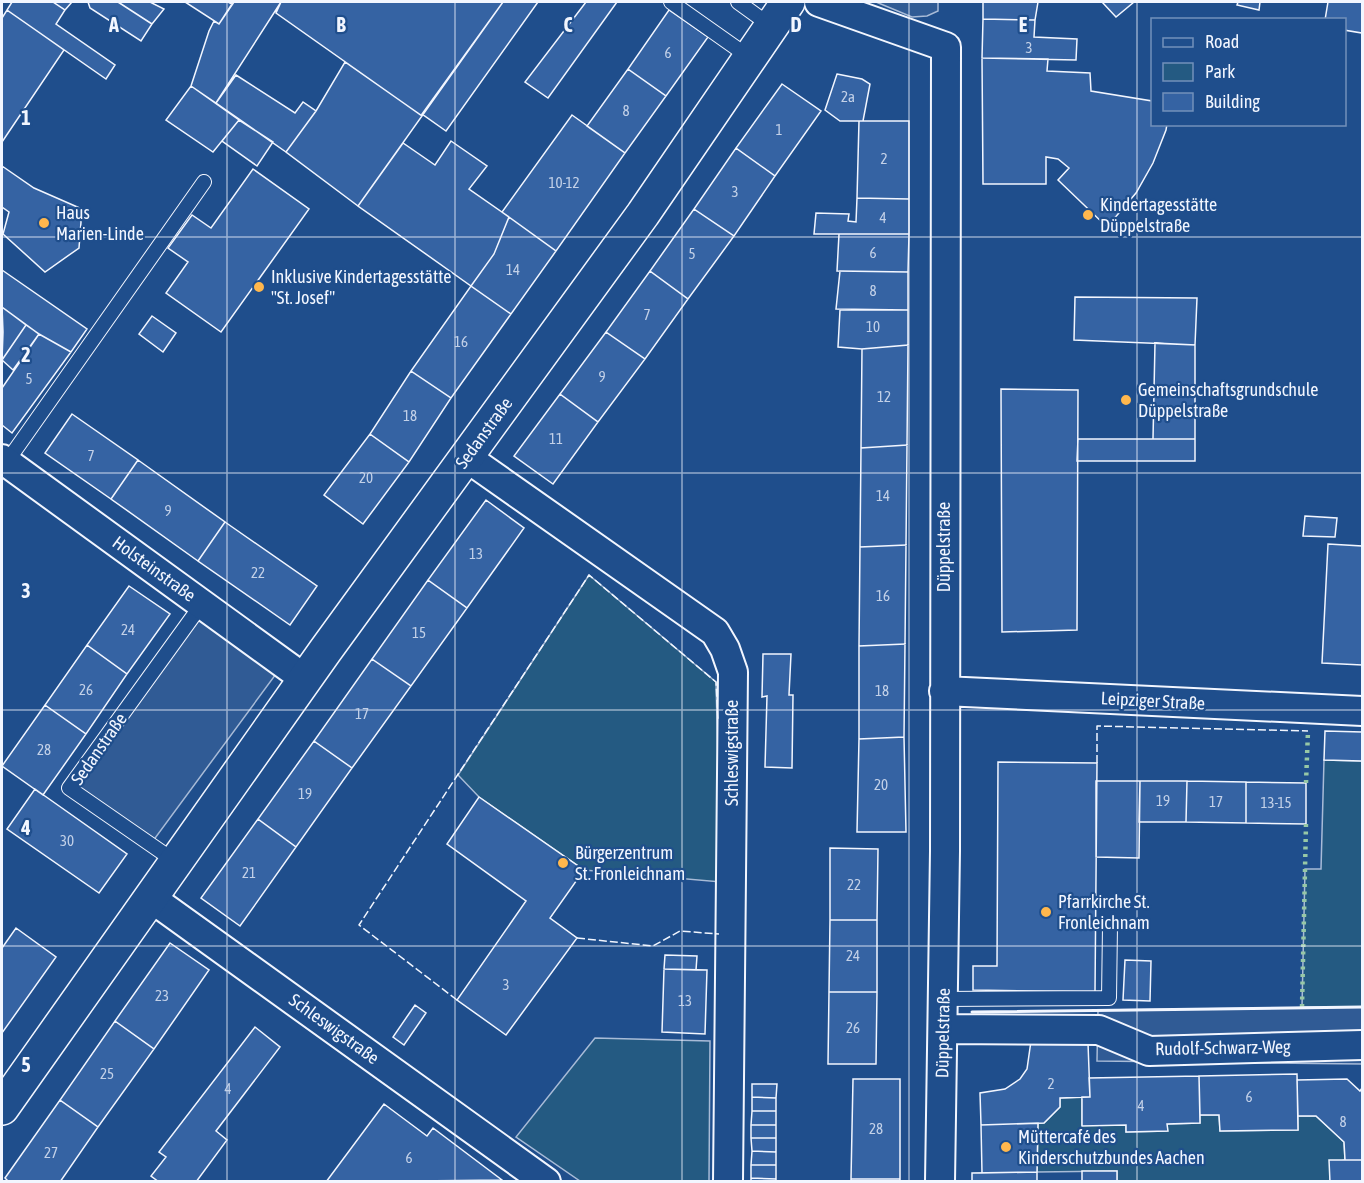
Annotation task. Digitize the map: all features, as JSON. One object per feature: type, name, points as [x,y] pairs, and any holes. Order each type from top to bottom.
[{"type":"street","name":"Düppelstraße","points":[[819,2],[946,47],[944,1029],[940,1182]]},
{"type":"street","name":"Sedanstraße","points":[[2,1108],[305,679],[643,214],[779,14]]},
{"type":"street","name":"Schleswigstraße","points":[[466,457],[715,632],[733,672],[728,1182]]},
{"type":"street","name":"Holsteinstraße","points":[[4,461],[305,679]]},
{"type":"street","name":"Leipziger Straße","points":[[944,691],[1362,711]]},
{"type":"street","name":"Schleswigstraße","points":[[151,898],[546,1182]]},
{"type":"street","name":"Rudolf-Schwarz-Weg","points":[[944,1029],[1099,1030],[1149,1050],[1362,1045]]},
{"type":"lane","points":[[671,2],[749,57]]},
{"type":"lane","points":[[738,2],[779,14]]},
{"type":"lane","points":[[4,461],[204,182]]},
{"type":"lane","name":"Sedanstraße","points":[[176,862],[69,788],[202,604]]},
{"type":"lane","points":[[944,999],[1109,998],[1110,926]]},
{"type":"green space","points":[[589,575],[716,682],[721,882],[584,870],[479,797],[458,775]]},
{"type":"green space","points":[[1324,760],[1362,761],[1362,1007],[1302,1007],[1305,869],[1321,869]]},
{"type":"green space","points":[[595,1038],[710,1041],[709,1181],[580,1181],[516,1137]]},
{"type":"green space","points":[[1082,1097],[1082,1125],[1126,1125],[1126,1132],[1167,1131],[1167,1124],[1200,1123],[1200,1115],[1219,1115],[1220,1131],[1298,1130],[1298,1116],[1316,1116],[1344,1142],[1345,1160],[1330,1163],[1330,1181],[1117,1182],[1117,1171],[1037,1172],[1038,1123],[1044,1123],[1060,1107],[1060,1098]]},
{"type":"shaded area","points":[[876,2],[938,2],[938,11],[927,16],[912,17]]},
{"type":"shaded area","points":[[193,616],[276,674],[150,845],[69,788]]},
{"type":"shaded area","points":[[1362,1007],[1362,1064],[1097,1061],[1098,1010]]},
{"type":"building","points":[[12,2],[53,2],[65,10],[56,24],[115,65],[106,79],[7,10]]},
{"type":"building","points":[[53,2],[72,2],[65,10]]},
{"type":"building","points":[[88,2],[118,2],[152,24],[141,41],[90,8]]},
{"type":"building","points":[[118,2],[150,2],[164,9],[152,24]]},
{"type":"building","points":[[185,2],[228,2],[232,4],[219,24]]},
{"type":"building","points":[[234,2],[281,2],[216,103],[191,86],[214,21],[219,24]]},
{"type":"building","points":[[281,2],[503,2],[422,116],[276,13]]},
{"type":"building","points":[[503,2],[538,2],[446,131],[422,114]]},
{"type":"building","points":[[586,2],[617,2],[548,98],[525,82]]},
{"type":"building","points":[[983,2],[1038,2],[1035,20],[983,19]]},
{"type":"building","points":[[1102,2],[1134,2],[1116,17]]},
{"type":"building","points":[[1238,2],[1260,2],[1259,10],[1237,5]]},
{"type":"building","points":[[1328,2],[1362,2],[1362,33],[1346,30],[1346,18],[1325,18]]},
{"type":"building","points":[[7,10],[64,50],[2,142],[2,18]]},
{"type":"building","points":[[669,10],[708,37],[666,96],[628,69]]},
{"type":"building","points":[[983,19],[1035,20],[1034,37],[1077,39],[1076,60],[982,58]]},
{"type":"building","points":[[982,58],[1048,59],[1047,71],[1090,73],[1091,91],[1151,101],[1151,126],[1167,126],[1153,163],[1136,193],[1107,227],[1058,180],[1069,168],[1058,159],[1046,157],[1046,184],[983,184]]},
{"type":"building","points":[[345,62],[422,116],[358,206],[286,152],[316,111]]},
{"type":"building","points":[[628,69],[666,96],[625,153],[587,126]]},
{"type":"building","points":[[837,74],[862,79],[870,84],[863,121],[840,121],[825,110]]},
{"type":"building","points":[[236,75],[295,113],[303,102],[316,111],[286,152],[216,103]]},
{"type":"building","points":[[782,84],[821,111],[775,176],[736,148]]},
{"type":"building","points":[[191,86],[239,120],[213,152],[166,120]]},
{"type":"building","points":[[572,115],[625,153],[556,251],[502,212]]},
{"type":"building","points":[[239,120],[273,142],[257,166],[222,141]]},
{"type":"building","points":[[859,121],[909,121],[909,199],[857,198]]},
{"type":"building","points":[[451,141],[487,166],[469,189],[509,217],[494,254],[471,286],[358,206],[403,143],[435,165]]},
{"type":"building","points":[[736,148],[775,176],[734,236],[694,209]]},
{"type":"building","name":"Haus Marien-Linde","points":[[2,166],[34,188],[82,209],[79,248],[45,272],[3,234],[9,212],[2,207]]},
{"type":"building","points":[[253,169],[309,209],[221,332],[166,293],[188,262],[168,248],[192,215],[211,228]]},
{"type":"building","points":[[857,198],[909,199],[909,234],[814,234],[816,213],[849,214],[848,221],[856,222]]},
{"type":"building","points":[[694,209],[734,236],[688,299],[650,271]]},
{"type":"building","points":[[509,217],[556,251],[511,314],[471,286],[494,254]]},
{"type":"building","points":[[839,234],[909,234],[908,272],[837,271]]},
{"type":"building","points":[[2,270],[87,329],[71,352],[39,334],[2,307]]},
{"type":"building","points":[[650,271],[688,299],[645,359],[606,332]]},
{"type":"building","points":[[840,271],[908,272],[908,310],[836,309]]},
{"type":"building","points":[[471,286],[511,314],[451,398],[411,371]]},
{"type":"building","points":[[1075,297],[1197,298],[1195,345],[1074,340]]},
{"type":"building","points":[[2,307],[26,325],[2,360],[3,332]]},
{"type":"building","points":[[840,310],[908,310],[908,345],[862,349],[838,347]]},
{"type":"building","points":[[152,316],[176,333],[163,352],[139,334]]},
{"type":"building","points":[[26,325],[39,334],[13,370],[2,360]]},
{"type":"building","points":[[606,332],[645,359],[598,422],[560,394]]},
{"type":"building","points":[[39,334],[71,352],[12,433],[2,425],[2,388]]},
{"type":"building","points":[[1155,343],[1195,345],[1195,439],[1153,439]]},
{"type":"building","points":[[908,345],[907,445],[861,448],[862,349]]},
{"type":"building","points":[[411,371],[451,398],[409,462],[370,434]]},
{"type":"building","points":[[1001,389],[1078,390],[1077,630],[1002,632]]},
{"type":"building","points":[[560,394],[598,422],[553,484],[514,456]]},
{"type":"building","points":[[72,414],[138,460],[111,499],[45,453]]},
{"type":"building","points":[[370,434],[409,462],[363,524],[324,495]]},
{"type":"building","points":[[1078,439],[1195,439],[1195,461],[1077,461]]},
{"type":"building","points":[[907,445],[906,545],[860,547],[861,448]]},
{"type":"building","points":[[138,460],[225,522],[198,561],[111,499]]},
{"type":"building","points":[[486,500],[524,528],[467,608],[428,580]]},
{"type":"building","points":[[1305,516],[1337,518],[1335,537],[1303,536]]},
{"type":"building","points":[[225,522],[317,586],[290,625],[198,561]]},
{"type":"building","points":[[1328,544],[1362,546],[1362,665],[1322,663]]},
{"type":"building","points":[[906,545],[905,644],[859,646],[860,547]]},
{"type":"building","points":[[428,580],[467,608],[411,686],[372,659]]},
{"type":"building","points":[[129,586],[170,614],[127,674],[87,645]]},
{"type":"building","points":[[905,644],[904,737],[859,739],[859,646]]},
{"type":"building","points":[[87,645],[127,674],[86,734],[45,705]]},
{"type":"building","points":[[763,654],[791,654],[789,695],[793,695],[792,768],[765,767],[767,696],[762,697]]},
{"type":"building","points":[[372,659],[411,686],[352,768],[314,741]]},
{"type":"building","points":[[45,705],[86,734],[43,795],[2,766]]},
{"type":"building","points":[[1325,731],[1362,732],[1362,761],[1324,760]]},
{"type":"building","points":[[904,737],[906,832],[857,832],[859,739]]},
{"type":"building","points":[[314,741],[352,768],[296,847],[258,819]]},
{"type":"building","name":"Pfarrkirche St. Fronleichnam","points":[[998,762],[1097,763],[1095,992],[973,990],[973,966],[997,966]]},
{"type":"building","points":[[1096,781],[1140,781],[1139,858],[1096,857]]},
{"type":"building","points":[[1140,781],[1187,781],[1186,822],[1139,822]]},
{"type":"building","points":[[1187,781],[1246,782],[1246,823],[1186,822]]},
{"type":"building","points":[[1246,782],[1306,783],[1306,824],[1246,823]]},
{"type":"building","points":[[35,789],[127,854],[99,893],[7,829]]},
{"type":"building","points":[[479,797],[584,870],[550,918],[577,938],[506,1035],[457,1000],[526,901],[447,844]]},
{"type":"building","points":[[258,819],[296,847],[240,926],[201,898]]},
{"type":"building","points":[[830,848],[878,849],[877,920],[830,920]]},
{"type":"building","points":[[830,920],[877,920],[877,992],[829,992]]},
{"type":"building","points":[[16,928],[56,957],[2,1033],[2,948]]},
{"type":"building","points":[[170,943],[209,970],[154,1049],[115,1021]]},
{"type":"building","points":[[665,955],[697,956],[696,970],[664,969]]},
{"type":"building","points":[[1125,960],[1151,961],[1150,1001],[1123,1000]]},
{"type":"building","points":[[664,969],[707,970],[705,1034],[662,1032]]},
{"type":"building","points":[[829,992],[877,992],[876,1064],[828,1064]]},
{"type":"building","points":[[415,1005],[426,1013],[404,1045],[393,1037]]},
{"type":"building","points":[[115,1021],[154,1049],[98,1127],[60,1100]]},
{"type":"building","points":[[255,1027],[280,1047],[216,1131],[227,1140],[196,1182],[159,1182],[151,1176],[166,1157],[159,1152]]},
{"type":"building","points":[[1031,1041],[1088,1043],[1090,1097],[1060,1098],[1060,1107],[1044,1123],[981,1125],[980,1093],[1005,1089],[1020,1079],[1027,1069]]},
{"type":"building","points":[[1297,1074],[1298,1130],[1220,1131],[1219,1115],[1200,1115],[1199,1076]]},
{"type":"building","points":[[1199,1076],[1200,1123],[1167,1124],[1168,1131],[1126,1132],[1126,1125],[1082,1126],[1082,1097],[1090,1097],[1089,1078]]},
{"type":"building","points":[[853,1079],[900,1079],[900,1179],[851,1179]]},
{"type":"building","points":[[1347,1079],[1360,1091],[1362,1088],[1362,1160],[1345,1160],[1344,1142],[1316,1116],[1298,1116],[1297,1080]]},
{"type":"building","points":[[752,1084],[777,1084],[776,1098],[752,1097]]},
{"type":"building","points":[[752,1097],[776,1098],[776,1111],[752,1111]]},
{"type":"building","points":[[60,1100],[98,1127],[60,1182],[9,1182],[5,1178]]},
{"type":"building","points":[[384,1104],[427,1136],[433,1128],[502,1180],[326,1182]]},
{"type":"building","points":[[752,1111],[776,1111],[776,1125],[751,1125]]},
{"type":"building","points":[[1038,1123],[1037,1172],[982,1173],[981,1125]]},
{"type":"building","points":[[751,1125],[776,1125],[776,1138],[751,1138]]},
{"type":"building","points":[[751,1138],[776,1138],[776,1152],[752,1151]]},
{"type":"building","points":[[752,1151],[776,1152],[776,1165],[751,1165]]},
{"type":"building","points":[[1329,1160],[1362,1160],[1362,1182],[1330,1182]]},
{"type":"building","points":[[751,1165],[776,1165],[776,1179],[751,1178]]},
{"type":"building","points":[[1082,1171],[1117,1171],[1117,1182],[1082,1182]]},
{"type":"building","points":[[1037,1172],[1037,1182],[972,1182],[972,1173]]},
{"type":"building","points":[[751,1178],[776,1179],[776,1182],[751,1182]]},
{"type":"building","points":[[851,1179],[900,1179],[900,1182],[851,1182]]},
{"type":"hedge","points":[[1306,783],[1308,731]]},
{"type":"hedge","points":[[1302,1007],[1306,824]]},
{"type":"fence","points":[[457,1000],[359,925],[589,575],[716,682],[718,721]]},
{"type":"fence","points":[[1097,763],[1097,726],[1308,731]]},
{"type":"fence","points":[[577,938],[653,946],[680,931],[719,934]]},
{"type":"wall","points":[[972,1012],[1362,1007]]},
{"type":"place","name":"Kindertagesstätte Düppelstraße","points":[[1088,215]]},
{"type":"place","name":"Haus Marien-Linde","points":[[44,223]]},
{"type":"place","name":"Inklusive Kindertagesstätte \"St. Josef\"","points":[[259,287]]},
{"type":"place","name":"Gemeinschaftsgrundschule Düppelstraße","points":[[1126,400]]},
{"type":"place","name":"Bürgerzentrum St. Fronleichnam","points":[[563,863]]},
{"type":"place","name":"Pfarrkirche St. Fronleichnam","points":[[1046,912]]},
{"type":"place","name":"Müttercafé des Kinderschutzbundes Aachen","points":[[1006,1147]]}]
